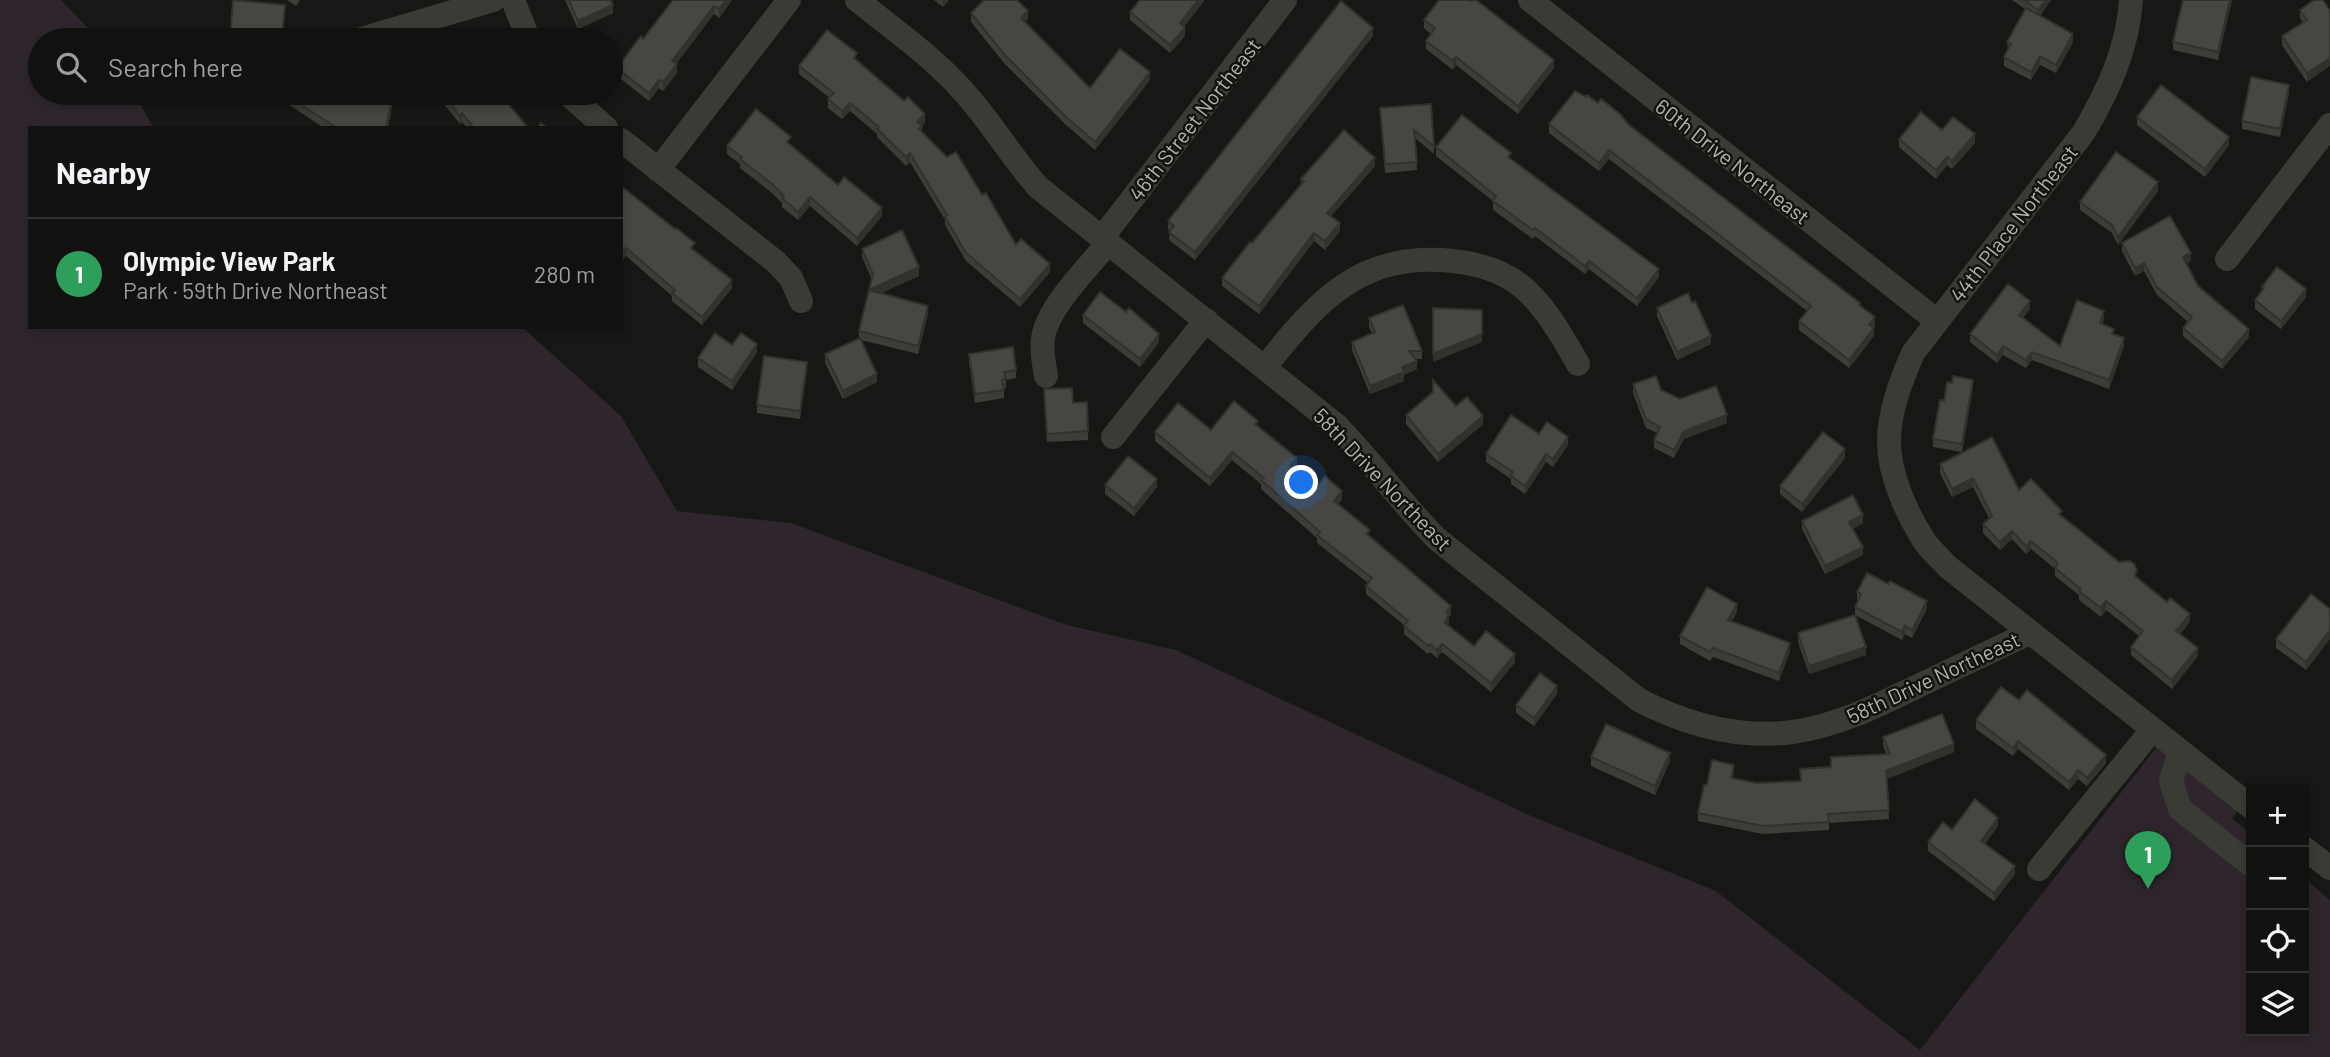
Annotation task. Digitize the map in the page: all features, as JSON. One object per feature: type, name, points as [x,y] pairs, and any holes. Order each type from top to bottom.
[{"type":"street","points":[[398,28],[493,0]]},
{"type":"street","points":[[513,0],[524,28]]},
{"type":"street","points":[[658,170],[789,0]]},
{"type":"street","name":"58th Drive Northeast","points":[[857,0],[934,61],[975,105],[1018,165],[1038,187],[1336,425],[1437,539],[1639,700],[1670,716],[1701,726],[1744,733],[1793,732],[1830,723],[1875,706],[2029,633]]},
{"type":"street","name":"46th Street Northeast","points":[[1046,376],[1042,352],[1047,323],[1055,310],[1285,0]]},
{"type":"street","name":"60th Drive Northeast","points":[[1530,0],[1937,321]]},
{"type":"street","name":"44th Place Northeast","points":[[1889,443],[1898,387],[1913,353],[2084,132],[2104,98],[2129,25],[2131,0]]},
{"type":"street","points":[[580,105],[604,126]]},
{"type":"street","points":[[2227,259],[2330,125]]},
{"type":"street","points":[[623,142],[776,262],[790,278],[801,302]]},
{"type":"street","points":[[1265,367],[1323,299],[1355,277],[1398,261],[1431,258],[1471,262],[1508,276],[1530,293],[1558,328],[1578,364]]},
{"type":"street","points":[[1113,436],[1206,320]]},
{"type":"street","name":"58th Drive Northeast","points":[[1889,443],[1895,479],[1923,541],[1948,567],[2246,803]]},
{"type":"street","points":[[2039,869],[2152,730]]},
{"type":"street","points":[[2180,751],[2171,781],[2180,809],[2246,861]]},
{"type":"street","points":[[2309,852],[2330,868]]},
{"type":"shaded area","points":[[0,0],[61,0],[88,28],[28,28],[28,105],[141,105],[153,126],[28,126],[28,329],[524,329],[621,416],[677,511],[791,523],[1067,625],[1176,650],[1529,815],[1716,891],[1920,1050],[2166,735],[2246,796],[2246,800],[2232,818],[2246,830],[2246,1036],[2309,1036],[2309,882],[2330,900],[2330,1057],[0,1057]]},
{"type":"building","points":[[233,0],[285,5],[283,28],[231,28]]},
{"type":"building","points":[[569,0],[611,0],[613,5],[578,21]]},
{"type":"building","points":[[673,0],[726,0],[719,9],[714,6],[672,61],[677,64],[663,82],[659,80],[649,93],[623,73],[623,60],[641,36],[643,39]]},
{"type":"building","points":[[984,0],[1017,0],[1028,11],[1021,18],[1090,88],[1120,49],[1150,72],[1095,142],[1065,116],[1004,54],[971,13]]},
{"type":"building","points":[[1140,0],[1198,0],[1180,23],[1185,28],[1170,45],[1130,12]]},
{"type":"building","points":[[1439,0],[1476,0],[1554,60],[1518,106],[1456,57],[1453,61],[1426,41],[1435,28],[1424,20]]},
{"type":"building","points":[[2024,0],[2046,0],[2038,10]]},
{"type":"building","points":[[2183,0],[2230,0],[2218,52],[2173,42]]},
{"type":"building","points":[[2314,0],[2323,0],[2330,11],[2330,58],[2307,73],[2282,36],[2307,20],[2300,10]]},
{"type":"building","points":[[1341,1],[1373,28],[1195,252],[1169,232],[1174,226],[1168,221]]},
{"type":"building","points":[[2026,8],[2073,34],[2056,65],[2040,56],[2031,72],[2004,57],[2011,44],[2007,42]]},
{"type":"building","points":[[827,30],[857,53],[854,58],[904,101],[908,97],[925,114],[917,122],[922,126],[919,129],[947,157],[956,152],[982,195],[986,193],[1016,245],[1021,239],[1050,264],[1020,299],[966,253],[910,153],[906,157],[877,129],[879,127],[850,103],[842,111],[828,99],[834,93],[799,66]]},
{"type":"building","points":[[2251,77],[2289,85],[2280,129],[2242,121]]},
{"type":"building","points":[[2161,85],[2229,137],[2205,169],[2137,117]]},
{"type":"building","points":[[1575,91],[1598,103],[1601,99],[1629,125],[1875,317],[1869,325],[1874,328],[1849,360],[1799,321],[1811,306],[1609,150],[1599,163],[1549,124]]},
{"type":"building","points":[[1431,104],[1434,146],[1414,130],[1417,162],[1385,164],[1380,108]]},
{"type":"building","points":[[302,105],[390,105],[386,126],[334,126]]},
{"type":"building","points":[[451,105],[509,105],[526,126],[472,126],[462,113],[460,116]]},
{"type":"building","points":[[756,109],[791,137],[787,142],[838,185],[844,177],[882,208],[857,238],[810,197],[798,212],[782,198],[784,196],[772,184],[727,146]]},
{"type":"building","points":[[1921,112],[1942,130],[1953,117],[1975,134],[1952,161],[1947,157],[1936,170],[1899,139]]},
{"type":"building","points":[[1462,115],[1511,153],[1508,157],[1659,269],[1637,298],[1589,261],[1585,266],[1535,228],[1533,230],[1493,201],[1496,196],[1436,147]]},
{"type":"building","points":[[1344,130],[1375,158],[1327,213],[1340,223],[1325,241],[1314,233],[1259,306],[1222,278]]},
{"type":"building","points":[[2116,152],[2158,182],[2118,237],[2112,225],[2080,202]]},
{"type":"building","points":[[623,188],[695,243],[691,248],[732,280],[702,317],[672,293],[675,290],[626,248],[623,252]]},
{"type":"building","points":[[2170,216],[2191,253],[2183,257],[2198,286],[2249,329],[2222,361],[2183,328],[2192,317],[2157,287],[2144,263],[2135,268],[2122,243]]},
{"type":"building","points":[[902,230],[919,267],[869,290],[873,274],[862,249]]},
{"type":"building","points":[[2277,267],[2306,289],[2281,321],[2255,300]]},
{"type":"building","points":[[2008,284],[2030,301],[2019,315],[2060,346],[2077,300],[2104,311],[2100,323],[2114,329],[2112,334],[2124,338],[2109,380],[2032,352],[2026,360],[2003,346],[1997,355],[1970,334]]},
{"type":"building","points":[[869,290],[928,306],[918,346],[859,331]]},
{"type":"building","points":[[1100,292],[1126,312],[1129,308],[1159,334],[1140,359],[1083,315]]},
{"type":"building","points":[[1688,293],[1692,303],[1695,301],[1711,336],[1677,352],[1657,308]]},
{"type":"building","points":[[1403,305],[1422,351],[1409,351],[1417,361],[1402,367],[1404,372],[1370,386],[1352,342],[1375,332],[1369,318]]},
{"type":"building","points":[[1433,308],[1482,310],[1482,334],[1433,354]]},
{"type":"building","points":[[715,333],[732,345],[741,333],[757,344],[732,381],[698,358]]},
{"type":"building","points":[[860,338],[877,374],[843,391],[825,354]]},
{"type":"building","points":[[1013,347],[1016,370],[1004,372],[1004,390],[975,394],[969,354]]},
{"type":"building","points":[[764,356],[807,362],[800,411],[757,405]]},
{"type":"building","points":[[1656,376],[1661,390],[1680,399],[1716,386],[1727,415],[1684,431],[1674,450],[1654,440],[1660,427],[1646,419],[1633,384]]},
{"type":"building","points":[[1953,376],[1973,380],[1962,444],[1933,439],[1940,400],[1944,401],[1947,382],[1952,383]]},
{"type":"building","points":[[1433,380],[1456,406],[1467,397],[1483,416],[1438,454],[1406,415],[1433,392]]},
{"type":"building","points":[[1072,388],[1073,403],[1087,402],[1088,431],[1047,434],[1044,389]]},
{"type":"building","points":[[1234,401],[1258,421],[1255,424],[1297,458],[1290,466],[1315,489],[1325,476],[1342,491],[1334,501],[1370,530],[1367,534],[1451,606],[1446,612],[1449,614],[1445,623],[1474,646],[1486,631],[1515,654],[1491,683],[1442,644],[1437,650],[1430,644],[1428,646],[1404,626],[1408,621],[1366,586],[1372,578],[1317,535],[1320,532],[1261,480],[1264,478],[1232,452],[1210,478],[1155,432],[1178,403],[1211,430]]},
{"type":"building","points":[[1511,415],[1539,434],[1547,422],[1568,437],[1553,459],[1546,454],[1525,486],[1511,476],[1513,472],[1486,454]]},
{"type":"building","points":[[1823,432],[1845,449],[1802,504],[1780,486]]},
{"type":"building","points":[[1992,437],[2019,490],[2031,479],[2062,511],[2059,514],[2119,562],[2130,561],[2134,564],[2137,570],[2135,576],[2167,602],[2170,598],[2190,614],[2176,631],[2198,648],[2172,680],[2131,647],[2143,631],[2106,601],[2101,608],[2079,591],[2081,589],[2055,568],[2058,563],[2031,541],[2026,546],[2012,531],[2000,542],[1983,524],[1992,516],[1973,478],[1952,489],[1940,464]]},
{"type":"building","points":[[1128,456],[1157,479],[1134,508],[1105,485]]},
{"type":"building","points":[[1853,495],[1863,515],[1849,522],[1863,547],[1825,566],[1802,521]]},
{"type":"building","points":[[1867,573],[1888,584],[1890,581],[1927,601],[1912,630],[1905,626],[1902,632],[1855,607],[1861,594],[1857,592]]},
{"type":"building","points":[[1707,587],[1737,604],[1728,620],[1790,643],[1779,673],[1713,648],[1710,652],[1680,636]]},
{"type":"building","points":[[2311,594],[2330,609],[2330,630],[2306,662],[2276,639]]},
{"type":"building","points":[[1855,615],[1866,647],[1809,666],[1798,633]]},
{"type":"building","points":[[1540,673],[1557,686],[1534,718],[1516,705]]},
{"type":"building","points":[[2001,687],[2019,700],[2027,690],[2106,755],[2087,778],[2078,770],[2069,782],[2018,741],[2013,748],[1976,720]]},
{"type":"building","points":[[1942,714],[1954,744],[1886,771],[1889,810],[1828,814],[1829,822],[1763,826],[1698,813],[1712,760],[1734,765],[1731,778],[1757,783],[1801,781],[1800,769],[1831,767],[1831,757],[1890,754],[1883,737]]},
{"type":"building","points":[[1606,724],[1670,753],[1655,786],[1591,757]]},
{"type":"building","points":[[1975,799],[1998,818],[1981,841],[2015,866],[1994,893],[1928,842],[1943,822],[1952,830]]},
{"type":"place","name":"Olympic View Park","points":[[2148,889]]}]
